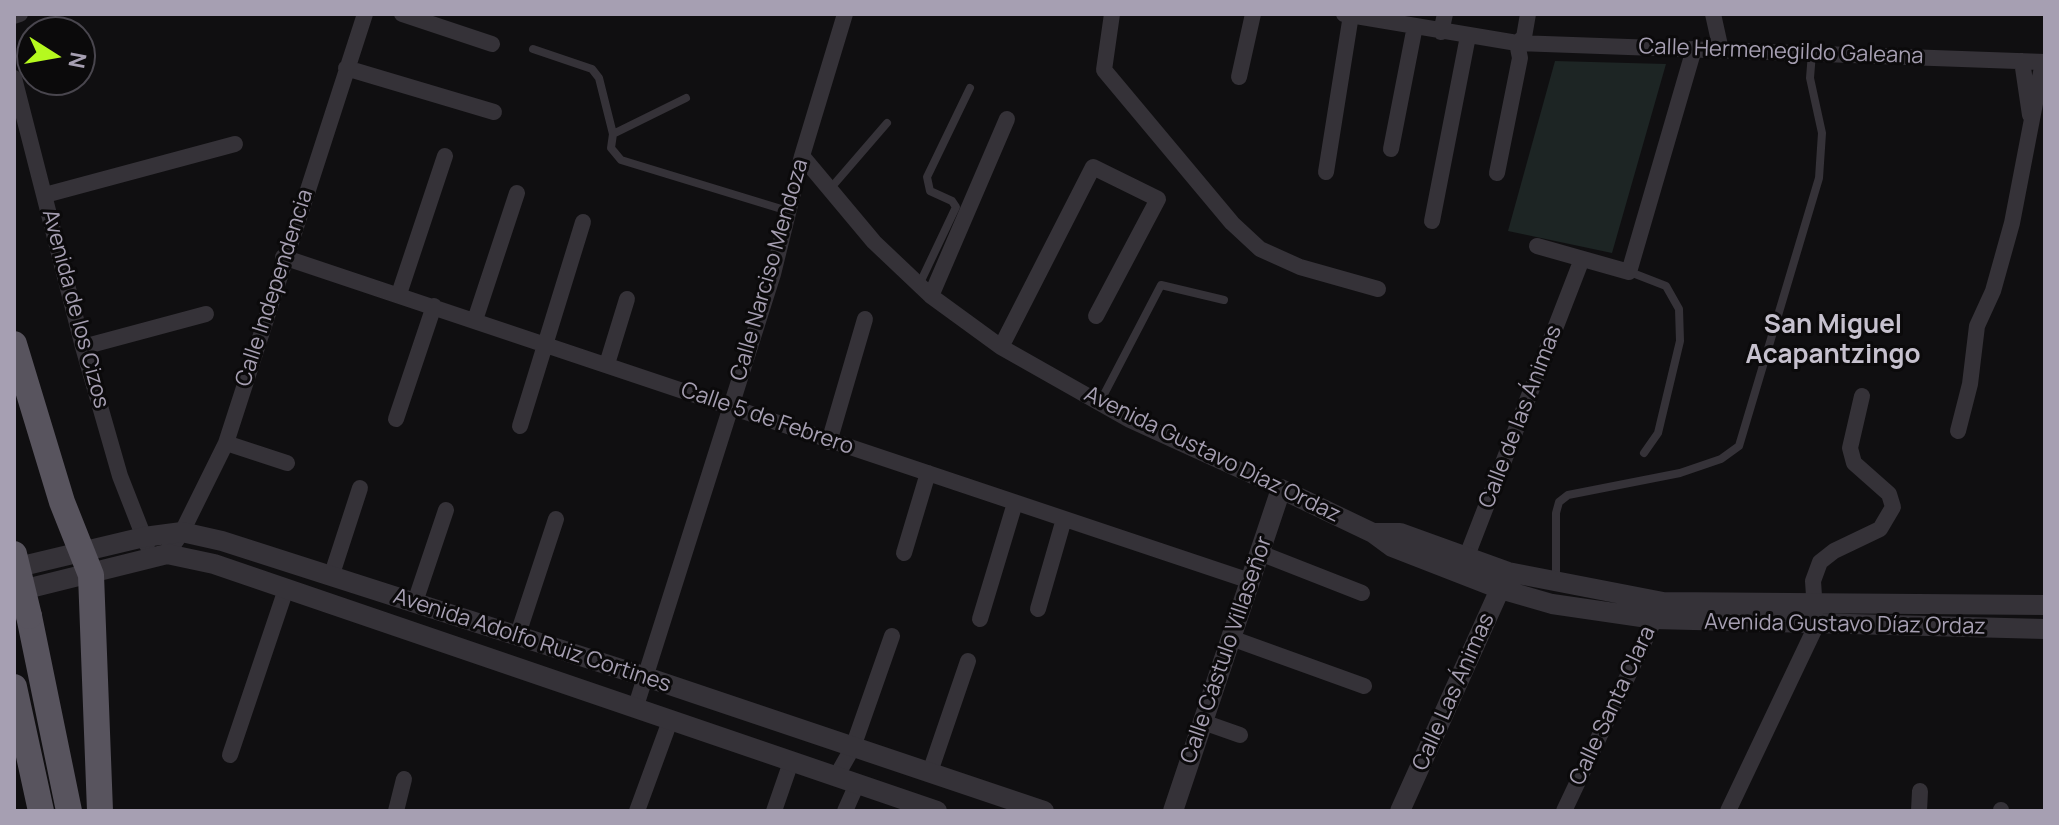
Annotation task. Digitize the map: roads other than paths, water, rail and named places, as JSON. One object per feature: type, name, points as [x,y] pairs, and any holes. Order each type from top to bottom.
[{"type":"highway","points":[[14,344],[62,502],[87,564],[100,811]]},
{"type":"highway","points":[[14,554],[69,811]]},
{"type":"highway","points":[[14,687],[41,811]]},
{"type":"street","name":"Calle Independencia","points":[[159,556],[182,532],[226,443],[283,257],[365,14]]},
{"type":"street","points":[[402,14],[492,44]]},
{"type":"street","name":"Calle Narciso Mendoza","points":[[635,709],[773,274],[802,156],[845,14]]},
{"type":"street","points":[[1112,14],[1104,70],[1232,223],[1260,249],[1300,267],[1378,289]]},
{"type":"street","points":[[1239,77],[1253,14]]},
{"type":"street","points":[[1441,32],[1445,14]]},
{"type":"street","points":[[1497,173],[1520,58],[1517,43],[1524,37],[1528,14]]},
{"type":"street","points":[[1713,14],[1721,50]]},
{"type":"street","points":[[1326,172],[1348,15]]},
{"type":"street","name":"Calle Hermenegildo Galeana","points":[[1348,15],[1517,43],[2044,62]]},
{"type":"street","points":[[1391,149],[1415,26]]},
{"type":"street","points":[[1432,221],[1468,36]]},
{"type":"street","points":[[1537,246],[1629,272],[1694,49]]},
{"type":"street","points":[[2022,61],[2031,120]]},
{"type":"street","points":[[1958,431],[1970,384],[1977,326],[1993,291],[2012,223],[2044,62]]},
{"type":"street","points":[[346,68],[494,112]]},
{"type":"street","name":"Avenida de los Cizos","points":[[14,78],[83,347],[120,476],[144,537],[159,556]]},
{"type":"street","points":[[925,290],[1007,119]]},
{"type":"street","points":[[45,195],[235,144]]},
{"type":"street","points":[[399,294],[445,156]]},
{"type":"street","name":"Avenida Gustavo Díaz Ordaz","points":[[802,156],[874,242],[925,290],[1001,347],[1100,403],[1373,533],[1400,533],[1463,566],[1552,604],[1659,610],[1816,626],[2045,629]]},
{"type":"street","points":[[1001,347],[1093,167],[1158,199],[1096,316]]},
{"type":"street","points":[[475,320],[517,193]]},
{"type":"street","points":[[520,426],[583,222]]},
{"type":"street","name":"Calle 5 de Febrero","points":[[283,257],[1250,581]]},
{"type":"street","name":"Calle de las Ánimas","points":[[1463,566],[1582,259]]},
{"type":"street","points":[[607,364],[627,299]]},
{"type":"street","points":[[396,419],[434,306]]},
{"type":"street","points":[[83,347],[206,314]]},
{"type":"street","points":[[829,442],[865,319]]},
{"type":"street","points":[[1728,811],[1816,626],[1813,581],[1820,562],[1834,551],[1880,529],[1893,507],[1889,494],[1854,463],[1850,448],[1862,396]]},
{"type":"street","points":[[226,443],[287,463]]},
{"type":"street","points":[[904,553],[928,473]]},
{"type":"street","points":[[331,577],[360,488]]},
{"type":"street","name":"Calle Cástulo Villaseñor","points":[[1173,811],[1281,489]]},
{"type":"street","points":[[980,619],[1015,503]]},
{"type":"street","points":[[415,602],[446,510]]},
{"type":"street","points":[[517,637],[556,519]]},
{"type":"street","points":[[1038,609],[1064,519]]},
{"type":"street","name":"Avenida Adolfo Ruiz Cortines","points":[[14,592],[87,564],[144,537],[182,532],[222,541],[415,602],[1044,811]]},
{"type":"street","points":[[214,564],[222,541]]},
{"type":"street","points":[[1260,553],[1362,593]]},
{"type":"street","name":"Avenida Adolfo Ruiz Cortines","points":[[14,568],[159,556],[214,564],[857,784],[915,808],[937,811]]},
{"type":"street","name":"Avenida Gustavo Díaz Ordaz","points":[[1504,581],[1557,584],[1659,610],[1814,604],[2045,605]]},
{"type":"street","name":"Calle Las Ánimas","points":[[1400,811],[1504,581]]},
{"type":"street","points":[[230,755],[286,589]]},
{"type":"street","name":"Calle Santa Clara","points":[[1564,811],[1659,610]]},
{"type":"street","points":[[836,777],[853,747],[892,636]]},
{"type":"street","points":[[1231,638],[1364,686]]},
{"type":"street","points":[[554,682],[565,652]]},
{"type":"street","points":[[930,772],[968,661]]},
{"type":"street","points":[[637,811],[670,721]]},
{"type":"street","points":[[1203,722],[1240,735]]},
{"type":"street","points":[[774,811],[791,762]]},
{"type":"street","points":[[396,811],[404,779]]},
{"type":"street","points":[[845,811],[857,784]]},
{"type":"street","points":[[1919,811],[1920,791]]},
{"type":"lane","points":[[533,49],[592,69],[599,78],[613,134],[611,148],[621,160],[788,211]]},
{"type":"lane","points":[[1557,584],[1556,513],[1559,502],[1568,495],[1680,473],[1721,459],[1739,446],[1819,178],[1822,133],[1810,78],[1812,53]]},
{"type":"lane","points":[[925,290],[956,207],[952,201],[930,191],[927,177],[970,88]]},
{"type":"lane","points":[[613,134],[686,98]]},
{"type":"lane","points":[[830,189],[887,123]]},
{"type":"lane","points":[[1629,272],[1666,286],[1679,309],[1677,356],[1658,433],[1644,453]]},
{"type":"lane","points":[[1100,403],[1161,285],[1224,300]]},
{"type":"district","name":"San Miguel Acapantzingo","points":[[1833,341]]}]
